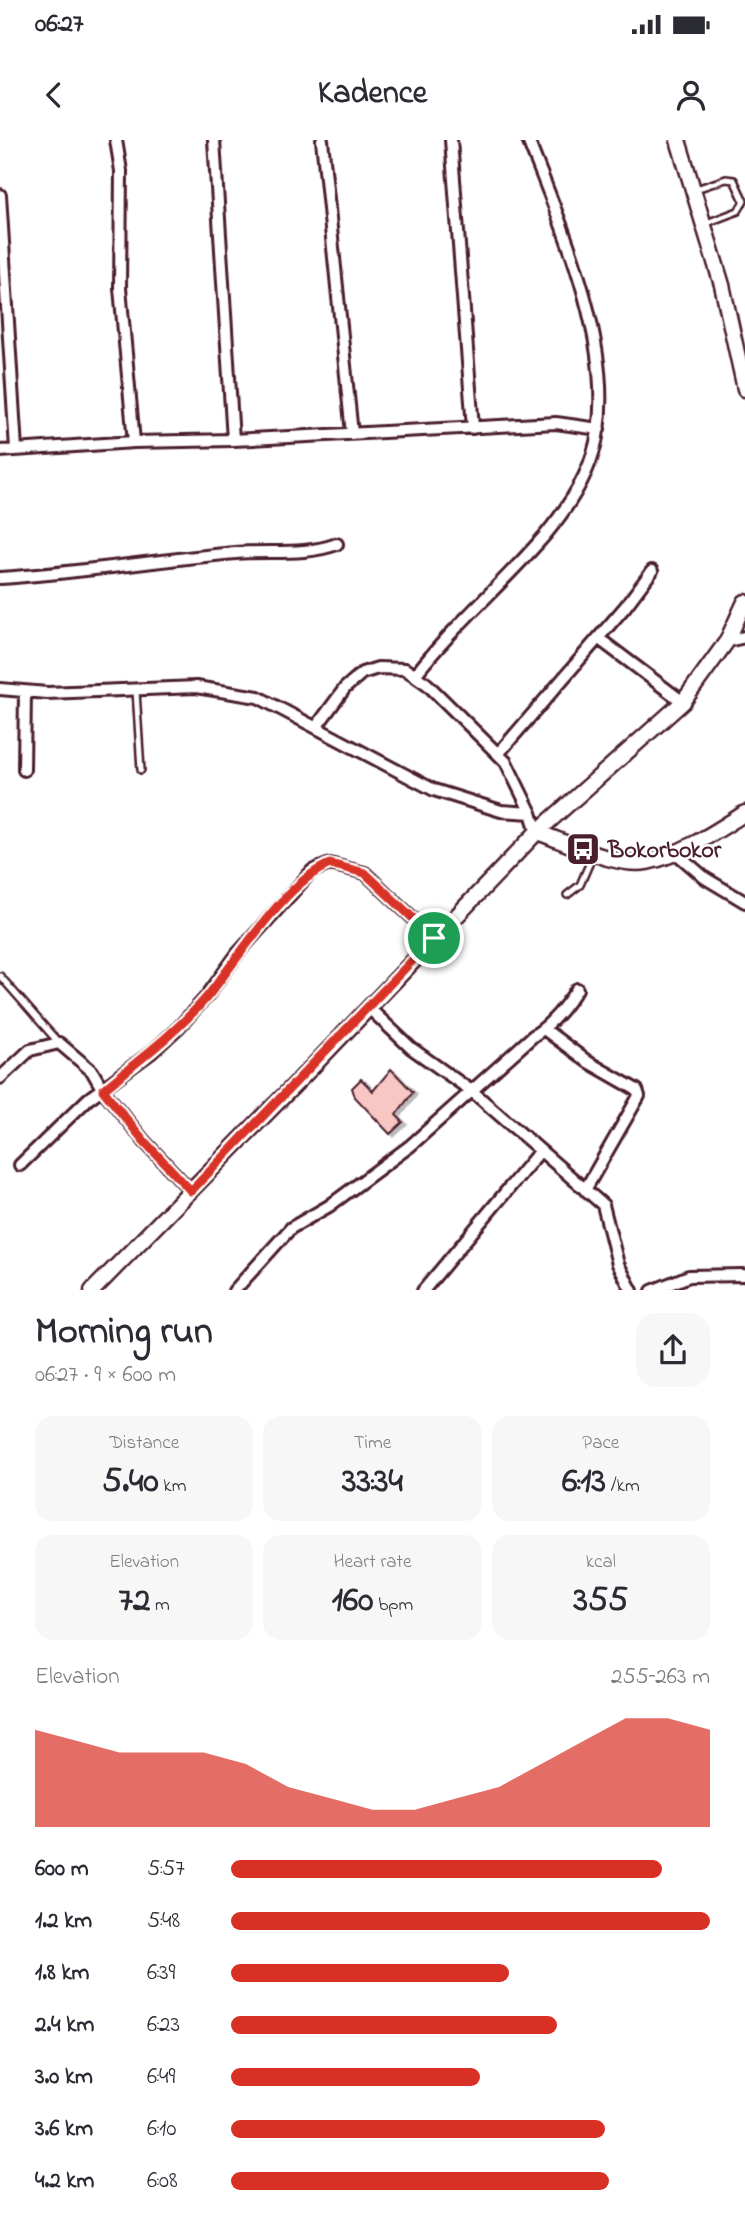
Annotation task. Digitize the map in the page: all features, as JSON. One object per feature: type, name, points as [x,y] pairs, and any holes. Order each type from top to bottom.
[{"type":"street","points":[[116,140],[121,171],[120,288],[134,442]]},
{"type":"street","points":[[214,140],[233,440]]},
{"type":"street","points":[[322,140],[352,434]]},
{"type":"street","points":[[451,140],[473,428]]},
{"type":"street","points":[[416,674],[553,524],[583,478],[599,429],[592,324],[576,269],[528,140]]},
{"type":"street","points":[[678,140],[722,285],[745,388]]},
{"type":"street","points":[[0,195],[16,449]]},
{"type":"street","points":[[0,451],[556,422],[599,429]]},
{"type":"street","points":[[0,578],[57,575],[238,553],[313,553],[337,544]]},
{"type":"street","points":[[498,754],[652,571]]},
{"type":"street","points":[[92,1290],[369,1008],[537,832],[683,702],[727,641],[745,602]]},
{"type":"street","points":[[598,638],[683,702]]},
{"type":"street","points":[[727,641],[745,638]]},
{"type":"street","points":[[317,726],[345,688],[362,673],[392,666],[416,674],[510,768],[537,832]]},
{"type":"street","points":[[0,689],[25,692],[136,691],[196,687],[222,689],[258,697],[433,790],[500,811],[531,813]]},
{"type":"street","points":[[24,770],[25,692]]},
{"type":"street","points":[[537,832],[594,852],[646,862],[675,852],[745,813]]},
{"type":"street","points":[[675,852],[705,878],[745,902]]},
{"type":"street","points":[[20,1165],[71,1115],[179,1027],[207,996],[238,953],[312,871],[330,864],[365,873],[434,938]]},
{"type":"street","points":[[233,1290],[292,1228],[383,1167],[473,1092],[544,1029],[577,989]]},
{"type":"street","points":[[369,1008],[411,1048],[473,1092],[603,1205],[615,1253],[632,1290]]},
{"type":"street","points":[[544,1029],[588,1062],[637,1090],[639,1096],[585,1190]]},
{"type":"street","points":[[0,1078],[30,1050],[59,1043],[92,1071],[103,1090],[144,1141],[191,1191]]},
{"type":"street","points":[[423,1290],[540,1151]]},
{"type":"street","points":[[652,1290],[689,1276],[743,1275]]},
{"type":"lane","points":[[693,190],[726,179],[734,180],[744,201],[738,211],[704,224]]},
{"type":"lane","points":[[136,691],[141,770]]},
{"type":"lane","points":[[567,895],[580,885],[594,852]]},
{"type":"lane","points":[[0,976],[59,1043]]},
{"type":"building","points":[[391,1069],[413,1092],[396,1115],[403,1122],[390,1134],[355,1097],[352,1088],[361,1079],[373,1091]]},
{"type":"place","name":"Bokorbokor","points":[[583,849]]},
{"type":"route","points":[[330,864],[365,873],[434,938],[191,1191],[144,1141],[103,1090],[179,1027],[207,996],[238,953],[312,871],[330,864]]}]
